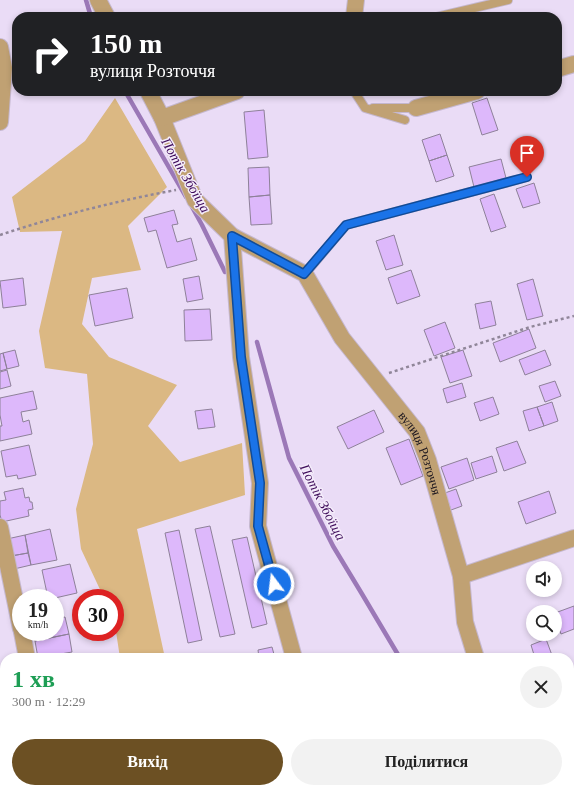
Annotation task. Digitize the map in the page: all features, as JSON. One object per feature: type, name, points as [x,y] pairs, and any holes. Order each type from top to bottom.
[{"type":"street","points":[[98,0],[104,12]]},
{"type":"street","points":[[355,12],[356,0]]},
{"type":"street","points":[[0,47],[4,68],[0,122]]},
{"type":"street","points":[[562,68],[574,64]]},
{"type":"street","points":[[151,96],[162,118],[195,200],[232,236],[304,274]]},
{"type":"street","points":[[162,118],[223,96]]},
{"type":"street","points":[[416,108],[459,96]]},
{"type":"street","points":[[232,236],[241,357],[260,483],[258,526],[293,653]]},
{"type":"street","name":"вулиця Розточчя","points":[[304,274],[342,338],[418,432],[428,460],[460,576],[465,622],[474,653]]},
{"type":"street","points":[[0,527],[13,589]]},
{"type":"street","points":[[460,576],[574,538]]},
{"type":"street","points":[[24,641],[26,653]]},
{"type":"lane","points":[[457,12],[508,0]]},
{"type":"lane","points":[[357,96],[365,108],[405,120]]},
{"type":"lane","points":[[365,108],[416,108]]},
{"type":"lane","points":[[304,274],[346,225],[527,177]]},
{"type":"path","points":[[0,235],[33,223],[120,201],[190,188]]},
{"type":"path","points":[[374,378],[530,327],[574,316]]},
{"type":"shaded area","points":[[115,98],[167,187],[128,226],[141,270],[92,278],[82,324],[109,357],[177,385],[148,426],[180,462],[242,443],[245,495],[137,529],[164,653],[119,653],[117,641],[124,641],[124,589],[100,589],[81,549],[76,509],[93,444],[87,374],[45,368],[39,331],[62,231],[20,232],[12,197],[85,141]]},
{"type":"building","points":[[487,98],[498,130],[482,135],[472,103]]},
{"type":"building","points":[[264,110],[268,157],[248,159],[244,112]]},
{"type":"building","points":[[440,134],[447,155],[429,161],[422,140]]},
{"type":"building","points":[[447,155],[454,176],[436,182],[429,161]]},
{"type":"building","points":[[501,159],[506,178],[474,187],[469,167]]},
{"type":"building","points":[[269,167],[270,195],[249,197],[248,168]]},
{"type":"building","points":[[534,183],[540,203],[523,208],[516,189]]},
{"type":"building","points":[[494,194],[506,227],[491,232],[480,199]]},
{"type":"building","points":[[270,195],[272,224],[251,225],[249,197]]},
{"type":"building","points":[[174,210],[178,224],[172,225],[177,242],[191,238],[197,260],[167,268],[156,230],[148,232],[144,218]]},
{"type":"building","points":[[394,235],[403,265],[386,270],[376,241]]},
{"type":"building","points":[[411,270],[420,296],[397,304],[388,278]]},
{"type":"building","points":[[199,276],[203,299],[187,302],[183,279]]},
{"type":"building","points":[[23,278],[26,305],[3,308],[0,281]]},
{"type":"building","points":[[533,279],[543,316],[527,320],[517,284]]},
{"type":"building","points":[[127,288],[133,318],[95,326],[89,295]]},
{"type":"building","points":[[491,301],[496,325],[480,329],[475,304]]},
{"type":"building","points":[[210,309],[212,340],[185,341],[184,310]]},
{"type":"building","points":[[445,322],[455,348],[434,356],[424,330]]},
{"type":"building","points":[[529,329],[536,348],[500,362],[493,343]]},
{"type":"building","points":[[15,350],[19,366],[7,369],[3,353]]},
{"type":"building","points":[[463,350],[472,376],[450,383],[441,357]]},
{"type":"building","points":[[545,350],[551,365],[525,375],[519,360]]},
{"type":"building","points":[[3,353],[7,369],[0,371],[0,354]]},
{"type":"building","points":[[7,370],[11,386],[0,389],[0,372]]},
{"type":"building","points":[[555,381],[561,396],[545,402],[539,386]]},
{"type":"building","points":[[462,383],[466,397],[447,403],[443,389]]},
{"type":"building","points":[[33,391],[37,409],[21,412],[23,422],[29,420],[32,434],[0,441],[0,426],[2,426],[0,415],[0,398]]},
{"type":"building","points":[[493,397],[499,414],[480,421],[474,403]]},
{"type":"building","points":[[552,402],[558,421],[544,426],[537,407]]},
{"type":"building","points":[[537,407],[544,426],[529,431],[523,411]]},
{"type":"building","points":[[212,409],[215,427],[198,429],[195,411]]},
{"type":"building","points":[[374,410],[384,432],[348,449],[337,427]]},
{"type":"building","points":[[409,439],[423,476],[401,485],[386,448]]},
{"type":"building","points":[[517,441],[526,463],[504,471],[496,448]]},
{"type":"building","points":[[29,445],[36,475],[18,479],[17,475],[6,477],[1,451]]},
{"type":"building","points":[[492,456],[497,472],[476,479],[471,463]]},
{"type":"building","points":[[467,458],[474,480],[449,489],[441,467]]},
{"type":"building","points":[[23,488],[25,498],[29,497],[30,502],[32,502],[33,509],[28,510],[29,516],[2,522],[0,515],[0,501],[6,500],[4,492]]},
{"type":"building","points":[[456,489],[462,506],[451,510],[445,493]]},
{"type":"building","points":[[549,491],[556,513],[526,524],[518,502]]},
{"type":"building","points":[[210,526],[235,634],[220,637],[195,529]]},
{"type":"building","points":[[50,529],[57,560],[31,565],[25,535]]},
{"type":"building","points":[[179,530],[202,640],[188,643],[165,533]]},
{"type":"building","points":[[25,535],[28,553],[11,556],[7,539]]},
{"type":"building","points":[[247,537],[267,624],[252,628],[232,540]]},
{"type":"building","points":[[28,553],[31,565],[14,569],[11,556]]},
{"type":"building","points":[[70,564],[76,589],[72,589],[72,594],[64,596],[64,589],[46,589],[42,570]]},
{"type":"building","points":[[574,606],[574,629],[562,634],[562,610]]},
{"type":"building","points":[[64,617],[69,634],[64,635]]},
{"type":"building","points":[[69,634],[72,652],[37,653],[35,641],[64,641],[64,635]]},
{"type":"building","points":[[541,641],[547,641],[551,653],[533,653],[531,645]]},
{"type":"building","points":[[272,647],[274,653],[258,653],[258,650]]},
{"type":"waterway","name":"Потік Збоїща","points":[[86,0],[90,12]]},
{"type":"waterway","name":"Потік Збоїща","points":[[128,96],[186,197]]},
{"type":"waterway","name":"Потік Збоїща","points":[[191,205],[225,272]]},
{"type":"waterway","name":"Потік Збоїща","points":[[257,342],[289,458],[333,546],[397,653]]},
{"type":"route","points":[[274,584],[258,526],[260,483],[241,357],[232,236],[304,274],[346,225],[527,177]]}]
